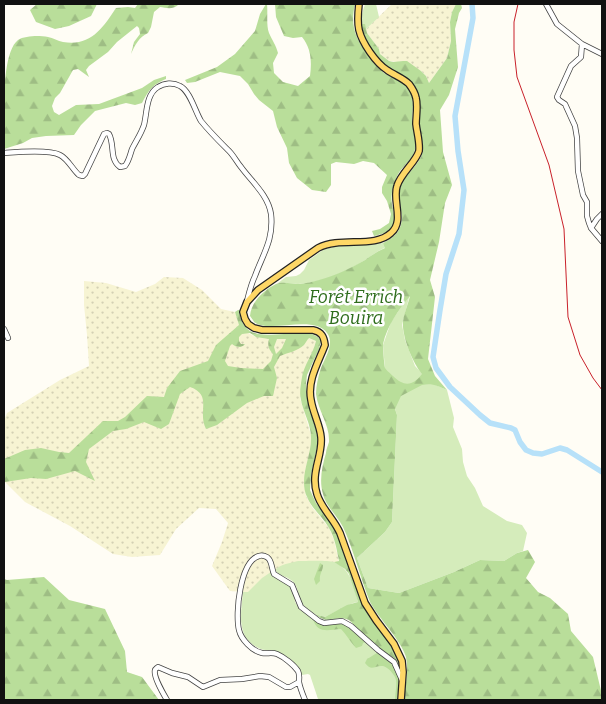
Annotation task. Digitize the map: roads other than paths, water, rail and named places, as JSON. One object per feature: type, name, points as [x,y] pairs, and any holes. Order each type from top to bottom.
[{"type":"main road","points":[[359,4],[359,31],[367,47],[381,66],[410,85],[416,97],[416,124],[419,150],[417,156],[401,176],[397,186],[395,194],[398,217],[396,227],[388,236],[376,240],[342,241],[325,244],[258,290],[247,302],[244,308],[244,315],[248,324],[254,328],[262,330],[314,330],[322,335],[324,345],[311,380],[310,388],[311,400],[321,437],[315,477],[317,495],[321,504],[337,526],[365,603],[399,653],[403,672],[401,700]]},
{"type":"street","points":[[546,4],[557,24],[582,44],[602,54]]},
{"type":"street","points":[[582,44],[581,57],[571,66],[557,97],[565,104],[575,126],[578,171],[583,195],[587,202],[587,216],[591,228],[602,241]]},
{"type":"street","points":[[4,154],[18,152],[58,154],[65,158],[79,176],[83,176],[106,133],[111,138],[115,163],[120,167],[125,166],[141,134],[150,95],[154,89],[160,86],[172,83],[179,85],[188,94],[200,120],[229,150],[260,189],[269,206],[272,225],[270,236],[265,255],[254,278],[247,302]]},
{"type":"street","points":[[591,228],[602,214]]},
{"type":"street","points":[[4,329],[8,338]]},
{"type":"street","points":[[305,700],[298,672],[289,662],[275,653],[258,652],[250,646],[239,631],[240,587],[245,572],[251,562],[258,556],[266,557],[274,574],[292,585],[301,607],[324,623],[342,621],[352,626],[368,642],[394,662],[402,680]]},
{"type":"street","points":[[167,700],[156,678],[155,669],[158,667],[188,677],[203,687],[220,680],[260,676],[269,677],[284,686],[290,687],[299,682]]},
{"type":"waterway","points":[[472,4],[473,18],[455,116],[464,190],[459,234],[446,274],[440,310],[433,357],[436,368],[450,387],[490,423],[515,430],[526,450],[542,454],[560,448],[567,450],[602,472]]},
{"type":"railway","points":[[518,4],[514,22],[514,50],[517,77],[549,165],[564,229],[568,317],[580,355],[602,390]]},
{"type":"park label","name":"Forêt Errich Bouira","points":[[356,307]]}]
